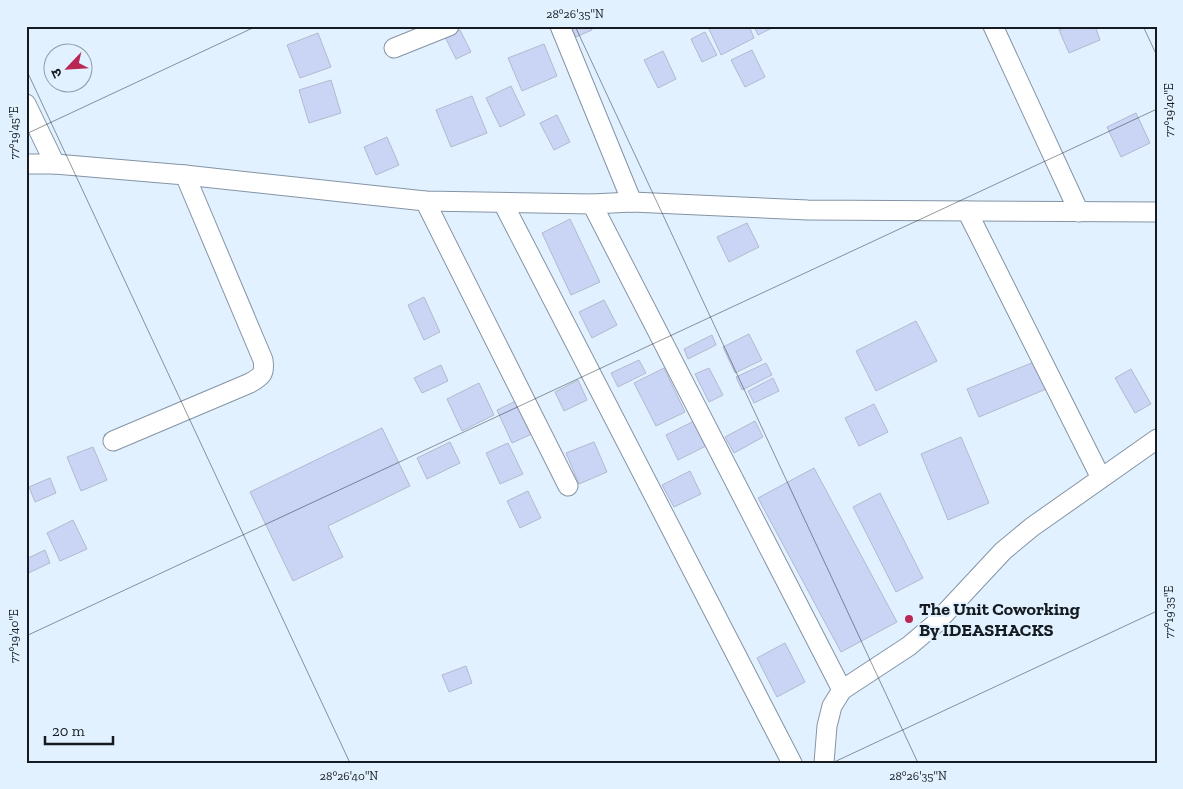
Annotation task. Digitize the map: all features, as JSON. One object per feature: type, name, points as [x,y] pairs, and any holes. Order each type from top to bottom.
[{"type":"street","points":[[394,48],[449,26]]},
{"type":"street","points":[[560,26],[632,202]]},
{"type":"street","points":[[993,26],[1080,212]]},
{"type":"street","points":[[26,104],[55,164]]},
{"type":"street","points":[[26,164],[55,164],[185,175],[425,201],[592,204],[632,202],[808,210],[1157,212]]},
{"type":"street","points":[[113,441],[250,383],[262,375],[265,370],[263,360],[185,175]]},
{"type":"street","points":[[425,201],[568,486]]},
{"type":"street","points":[[503,203],[792,763]]},
{"type":"street","points":[[592,204],[842,690]]},
{"type":"street","points":[[966,211],[1101,478]]},
{"type":"street","points":[[824,763],[827,726],[832,706],[842,690],[909,646],[934,624],[1003,551],[1032,527],[1157,439]]},
{"type":"building","points":[[571,26],[591,26],[592,30],[576,37]]},
{"type":"building","points":[[714,26],[749,26],[754,38],[721,55],[709,29]]},
{"type":"building","points":[[754,26],[776,26],[758,35]]},
{"type":"building","points":[[1069,26],[1095,26],[1100,40],[1069,53],[1059,30]]},
{"type":"building","points":[[460,30],[471,52],[456,59],[445,37]]},
{"type":"building","points":[[705,32],[717,55],[702,62],[691,39]]},
{"type":"building","points":[[318,33],[331,67],[300,78],[287,45]]},
{"type":"building","points":[[544,44],[557,76],[522,91],[508,58]]},
{"type":"building","points":[[752,50],[765,77],[745,87],[731,60]]},
{"type":"building","points":[[663,51],[676,79],[658,88],[644,60]]},
{"type":"building","points":[[331,80],[341,113],[309,123],[299,90]]},
{"type":"building","points":[[511,86],[525,115],[500,127],[486,98]]},
{"type":"building","points":[[472,96],[487,133],[451,147],[436,110]]},
{"type":"building","points":[[1136,113],[1150,143],[1121,157],[1107,127]]},
{"type":"building","points":[[557,115],[570,142],[554,150],[540,123]]},
{"type":"building","points":[[387,137],[399,165],[376,175],[364,147]]},
{"type":"building","points":[[570,219],[600,282],[571,295],[542,233]]},
{"type":"building","points":[[747,223],[759,247],[729,262],[717,237]]},
{"type":"building","points":[[424,297],[440,332],[424,340],[408,305]]},
{"type":"building","points":[[604,300],[617,325],[592,338],[579,312]]},
{"type":"building","points":[[916,321],[937,361],[876,391],[856,351]]},
{"type":"building","points":[[749,334],[762,360],[735,373],[723,347]]},
{"type":"building","points":[[712,335],[716,345],[688,359],[684,349]]},
{"type":"building","points":[[639,360],[646,373],[618,387],[611,373]]},
{"type":"building","points":[[1039,360],[1051,387],[979,417],[967,389]]},
{"type":"building","points":[[766,363],[772,375],[742,390],[736,377]]},
{"type":"building","points":[[441,365],[448,381],[422,393],[414,378]]},
{"type":"building","points":[[664,368],[685,412],[656,426],[634,383]]},
{"type":"building","points":[[709,368],[723,395],[709,402],[695,374]]},
{"type":"building","points":[[1131,369],[1151,404],[1135,413],[1115,378]]},
{"type":"building","points":[[773,378],[779,391],[754,403],[748,391]]},
{"type":"building","points":[[578,380],[587,400],[564,411],[555,392]]},
{"type":"building","points":[[479,383],[494,415],[462,431],[447,399]]},
{"type":"building","points":[[522,398],[538,431],[512,443],[497,410]]},
{"type":"building","points":[[874,404],[888,432],[859,446],[845,418]]},
{"type":"building","points":[[696,420],[708,445],[678,460],[666,435]]},
{"type":"building","points":[[755,421],[763,437],[734,453],[725,437]]},
{"type":"building","points":[[382,428],[410,486],[328,526],[343,557],[293,581],[250,492]]},
{"type":"building","points":[[961,437],[989,503],[948,520],[921,454]]},
{"type":"building","points":[[450,442],[460,463],[427,479],[417,458]]},
{"type":"building","points":[[594,442],[607,472],[579,484],[566,453]]},
{"type":"building","points":[[508,443],[523,474],[500,484],[486,453]]},
{"type":"building","points":[[93,447],[107,480],[81,491],[67,457]]},
{"type":"building","points":[[814,468],[897,622],[841,652],[758,498]]},
{"type":"building","points":[[690,471],[701,494],[674,507],[662,485]]},
{"type":"building","points":[[50,478],[56,493],[35,502],[29,487]]},
{"type":"building","points":[[528,491],[541,518],[520,528],[507,501]]},
{"type":"building","points":[[880,493],[923,578],[896,592],[853,507]]},
{"type":"building","points":[[73,520],[87,549],[60,561],[47,533]]},
{"type":"building","points":[[45,550],[50,563],[26,574],[26,559]]},
{"type":"building","points":[[785,643],[805,682],[777,697],[757,658]]},
{"type":"building","points":[[466,666],[472,683],[449,692],[442,675]]},
{"type":"place","name":"The Unit Coworking By IDEASHACKS","points":[[909,619]]}]
